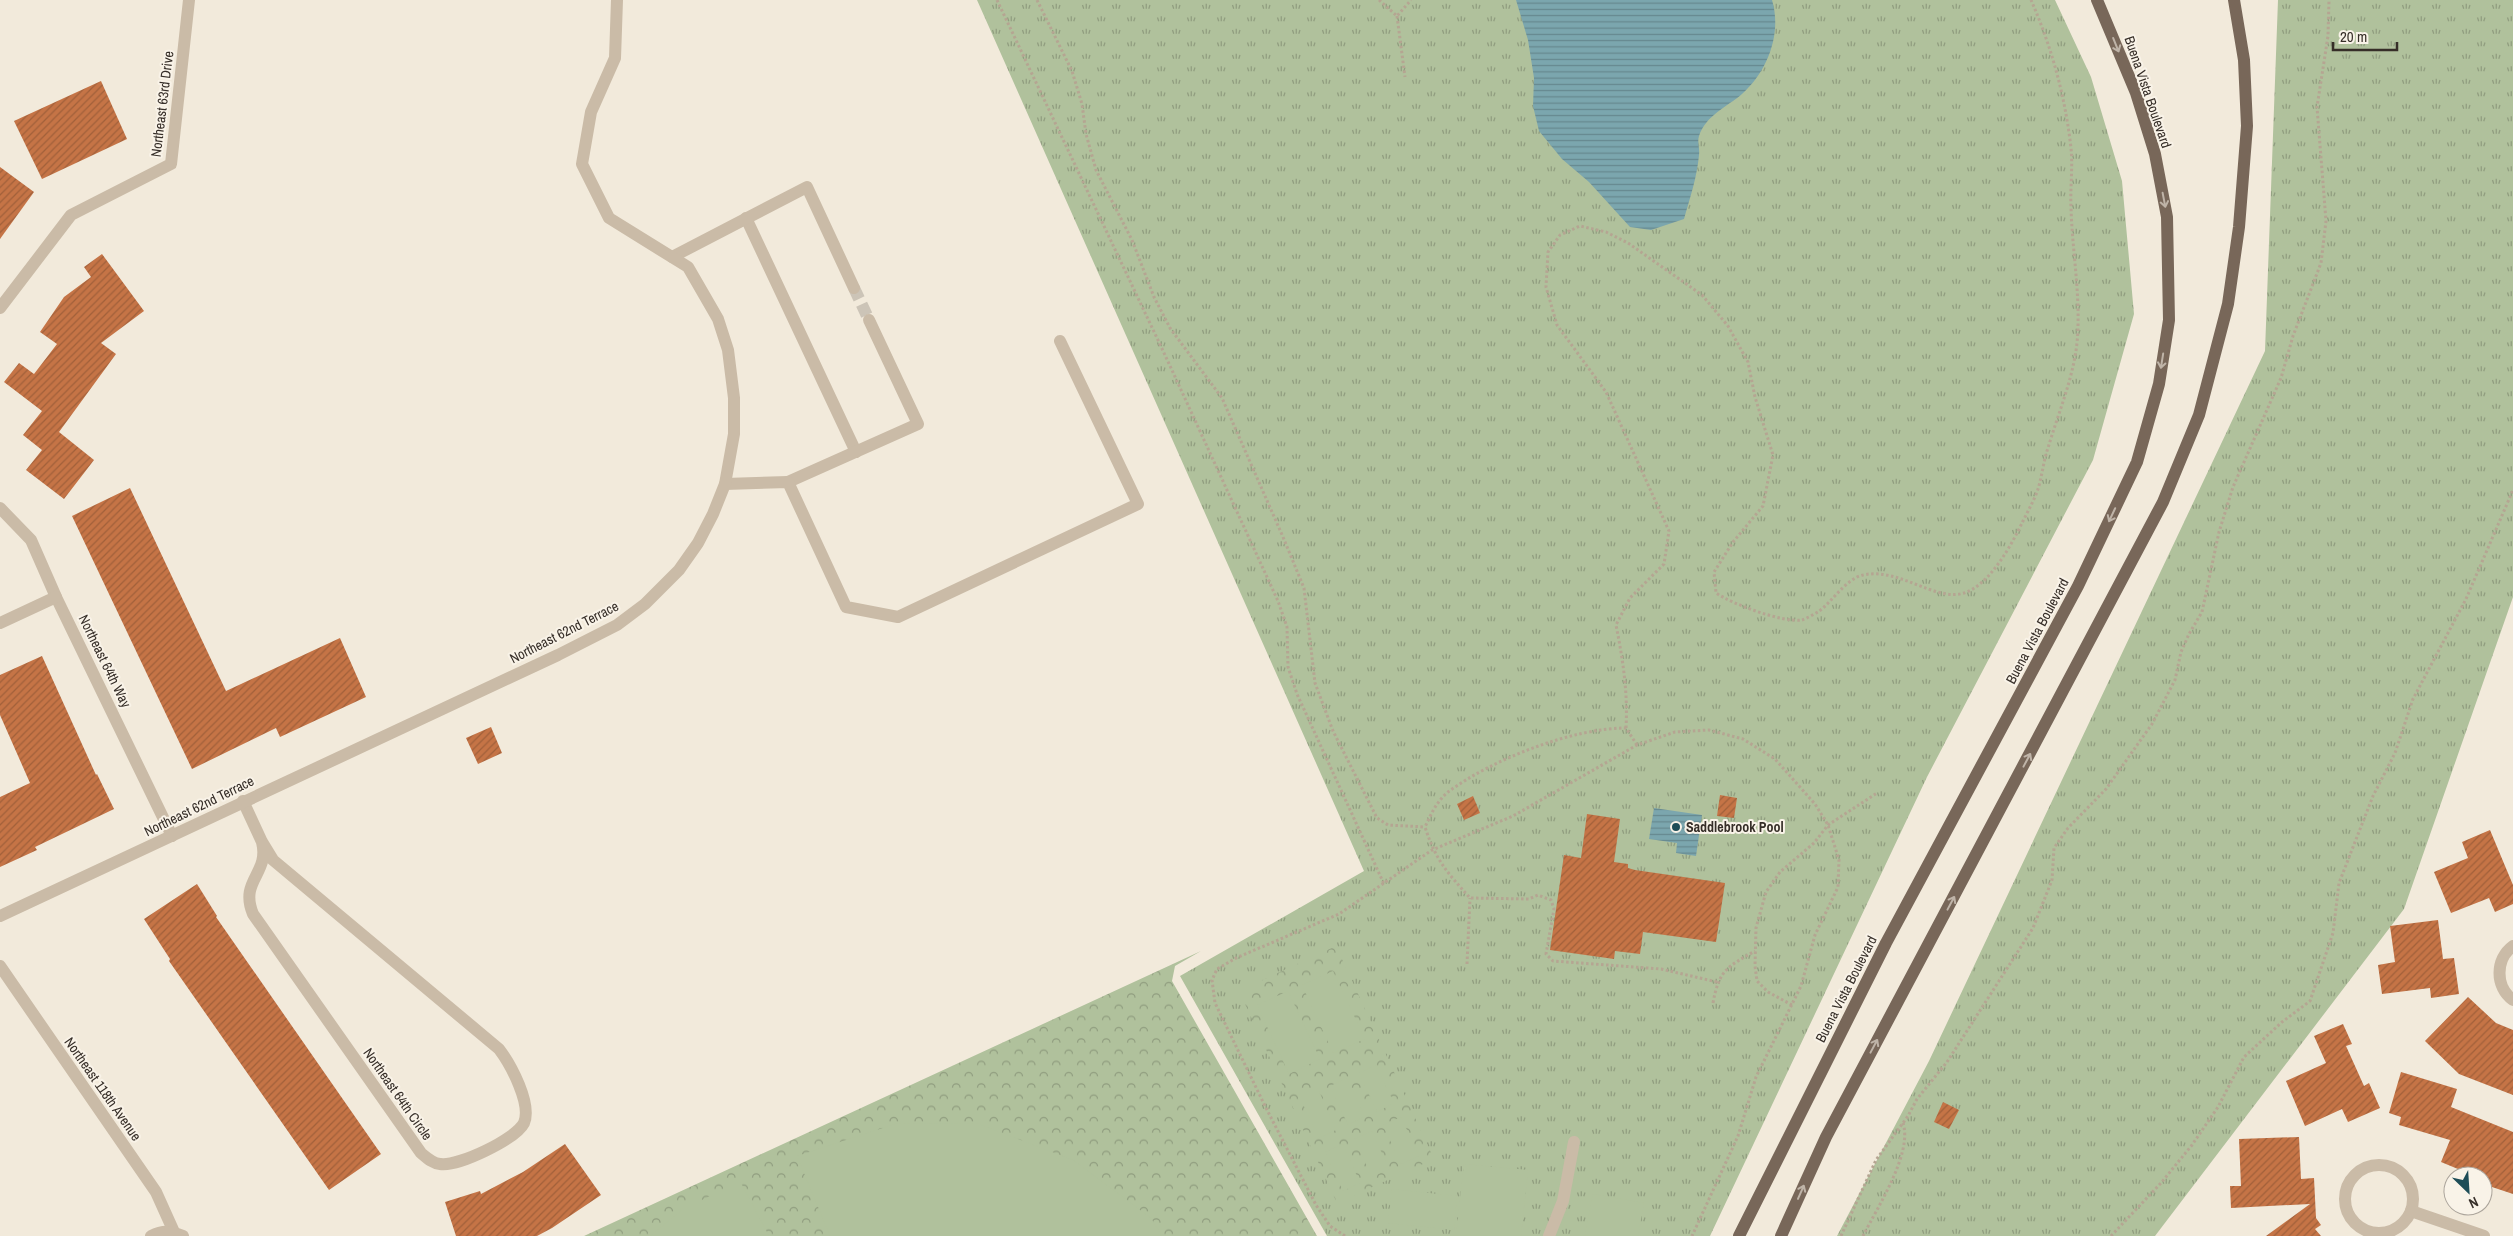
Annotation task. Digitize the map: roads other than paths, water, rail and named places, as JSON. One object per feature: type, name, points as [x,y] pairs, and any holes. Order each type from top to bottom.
[{"type":"main road","name":"Buena Vista Boulevard","points":[[1739,1236],[1886,943],[2078,586],[2137,462],[2159,384],[2169,320],[2167,217],[2154,154],[2136,93],[2097,0]]},
{"type":"main road","points":[[1781,1236],[1826,1137],[2159,511],[2199,415],[2228,304],[2239,227],[2246,126],[2244,60],[2234,0]]},
{"type":"street","name":"Northeast 63rd Drive","points":[[0,308],[71,215],[171,164],[189,0]]},
{"type":"street","name":"Northeast 62nd Terrace","points":[[0,916],[549,659],[617,625],[645,604],[679,570],[698,543],[725,484],[734,434],[734,398],[728,350],[718,319],[688,267],[609,218],[582,164],[591,112],[615,58],[616,0]]},
{"type":"street","points":[[672,257],[807,187],[854,288]]},
{"type":"street","points":[[746,218],[856,452]]},
{"type":"street","points":[[725,484],[788,482],[918,424],[869,320]]},
{"type":"street","points":[[788,482],[846,607],[898,617],[1138,504],[1060,341]]},
{"type":"street","name":"Northeast 64th Way","points":[[0,508],[31,540],[56,597],[172,836]]},
{"type":"street","points":[[0,623],[56,597]]},
{"type":"street","name":"Northeast 64th Circle","points":[[244,801],[262,842],[273,860],[505,1056],[525,1101],[524,1122],[515,1135],[454,1164],[432,1162],[421,1153],[253,914],[248,894],[250,886],[262,864],[262,842]]},
{"type":"street","points":[[2513,946],[2503,957],[2500,978],[2503,989],[2513,1000]]},
{"type":"street","name":"Northeast 118th Avenue","points":[[0,966],[156,1192],[178,1234]]},
{"type":"street","points":[[1549,1236],[1563,1200],[1574,1142]]},
{"type":"street","points":[[2376,1165],[2388,1166],[2398,1170],[2412,1188],[2413,1200],[2411,1211],[2397,1227],[2387,1232],[2365,1229],[2356,1224],[2346,1205],[2346,1193],[2349,1183],[2356,1174],[2376,1165]]},
{"type":"street","points":[[2411,1211],[2484,1236]]},
{"type":"street","name":"Northeast 118th Avenue","points":[[151,1236],[164,1231],[178,1234]]},
{"type":"water","points":[[1516,0],[1772,0],[1775,13],[1774,38],[1766,63],[1751,85],[1712,117],[1702,129],[1698,138],[1697,171],[1684,219],[1651,230],[1630,227],[1589,182],[1562,159],[1539,131],[1533,106],[1534,78],[1528,40]]},
{"type":"water","name":"Saddlebrook Pool","points":[[1654,808],[1702,815],[1696,856],[1676,853],[1677,843],[1649,839]]},
{"type":"tunnel","points":[[854,288],[869,320]]},
{"type":"place","name":"Saddlebrook Pool","points":[[1676,827]]}]
